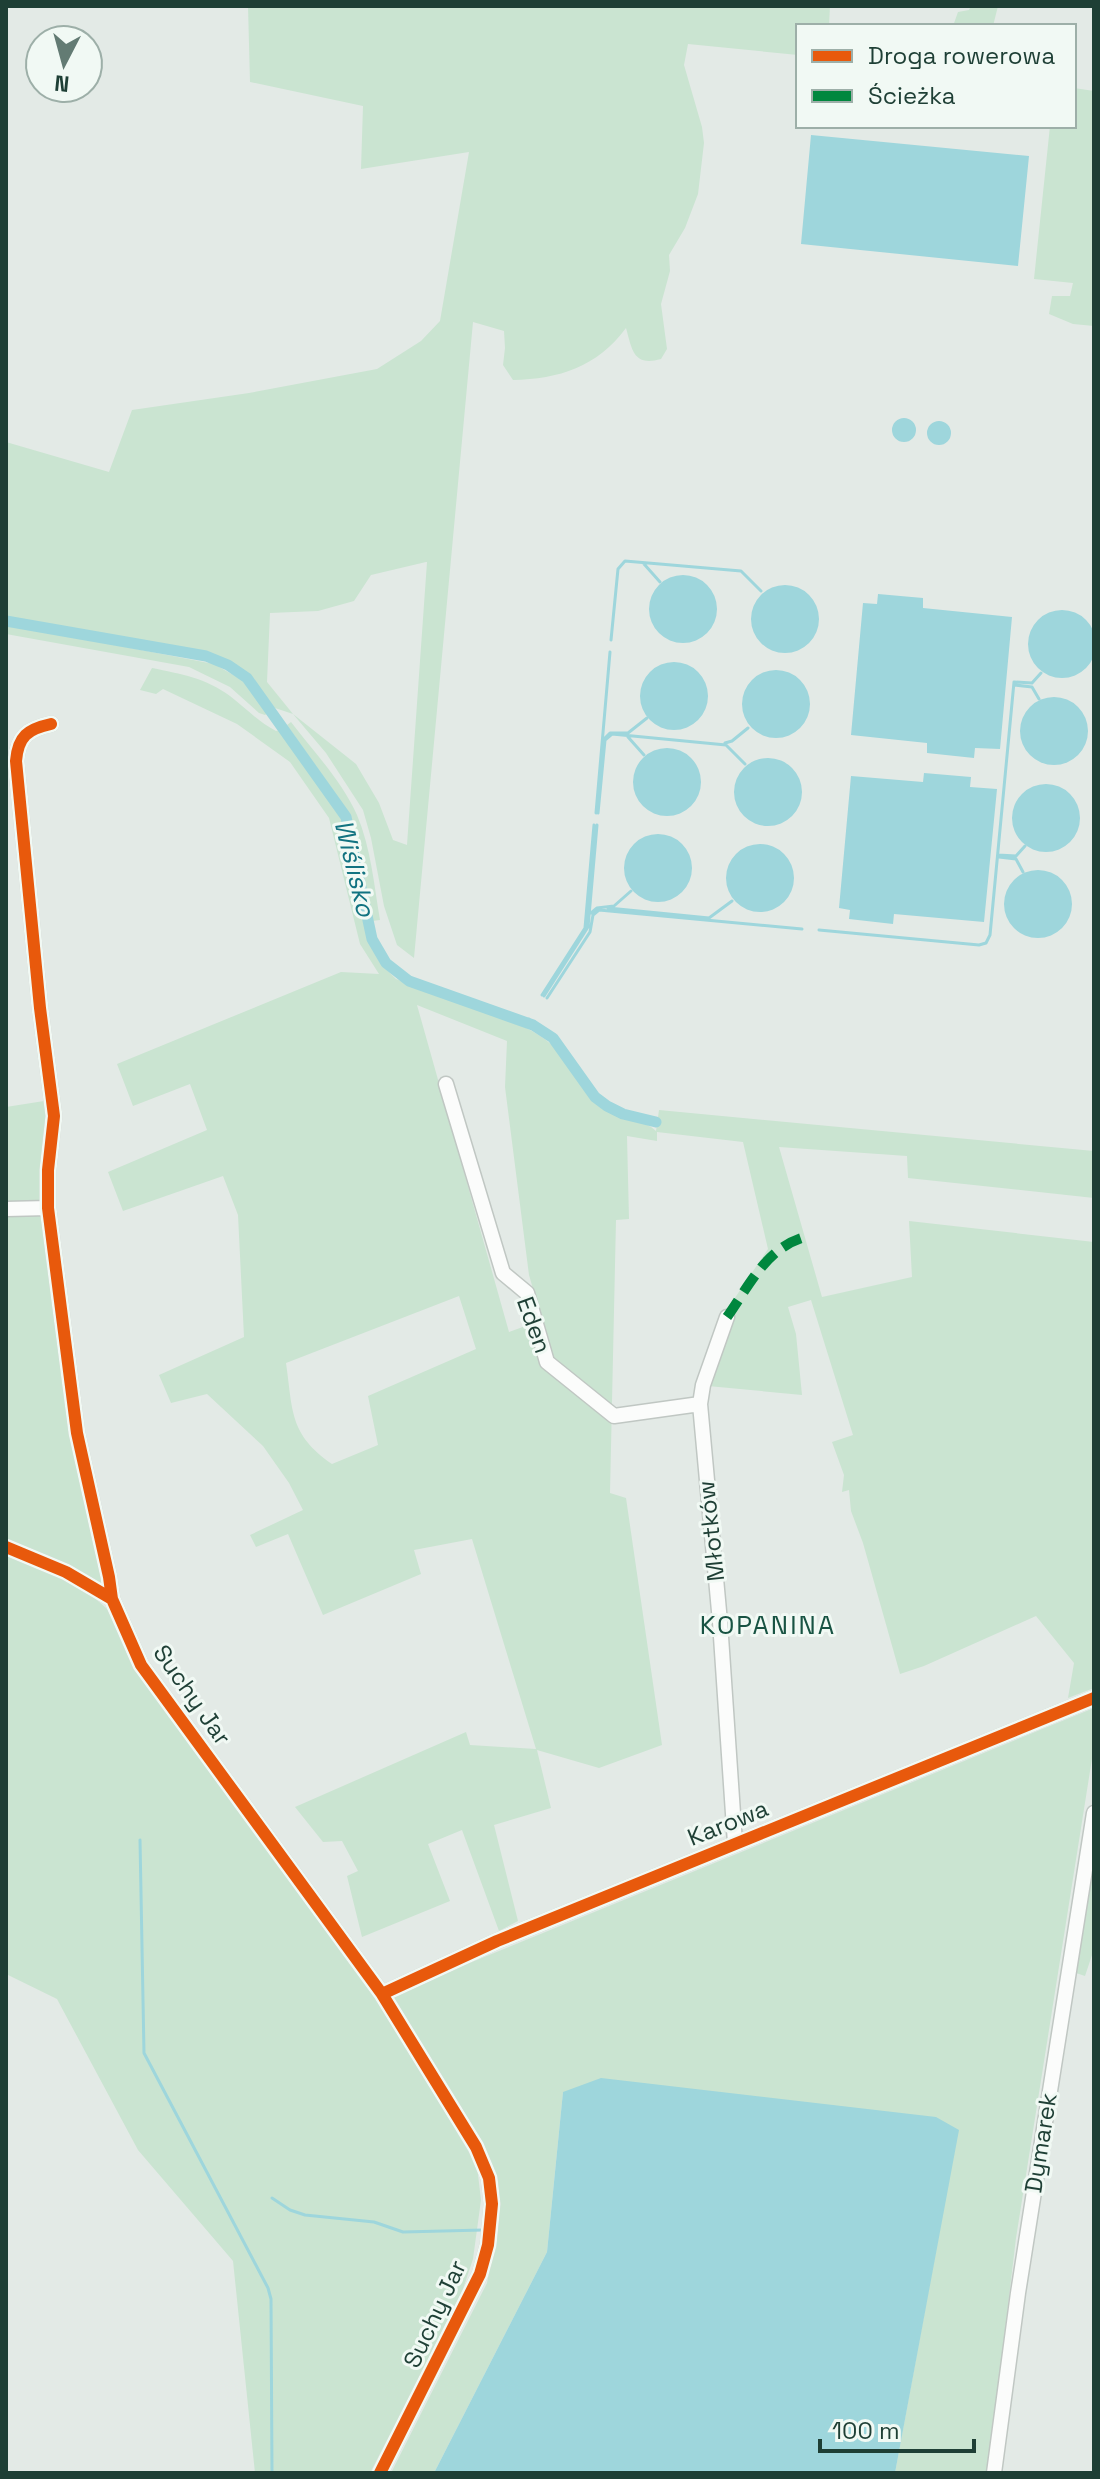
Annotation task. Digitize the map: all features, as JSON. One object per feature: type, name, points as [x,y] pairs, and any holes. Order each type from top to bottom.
[{"type":"street","name":"Suchy Jar","points":[[51,724],[24,734],[17,748],[16,761],[40,1008],[54,1116],[48,1170],[48,1208],[77,1433],[112,1599],[141,1665],[382,1994],[476,2147],[489,2178],[492,2204],[488,2245],[474,2288],[380,2473]]},
{"type":"street","name":"Eden","points":[[446,1084],[503,1273],[527,1293],[547,1362],[614,1416],[700,1404]]},
{"type":"street","points":[[6,1209],[48,1208]]},
{"type":"street","name":"Młotków","points":[[727,1317],[703,1385],[700,1404],[720,1622],[735,1843]]},
{"type":"street","points":[[6,1547],[66,1572],[112,1599]]},
{"type":"street","name":"Karowa","points":[[382,1994],[497,1941],[1094,1698]]},
{"type":"street","name":"Dymarek","points":[[994,2473],[1018,2293],[1094,1813]]},
{"type":"green space","points":[[248,6],[830,6],[829,24],[796,24],[796,55],[688,44],[684,65],[704,143],[698,194],[685,228],[669,255],[670,271],[661,304],[667,349],[661,359],[652,361],[639,358],[632,349],[626,328],[603,352],[576,368],[546,377],[513,380],[503,365],[504,331],[473,322],[414,958],[397,945],[384,906],[363,810],[326,753],[293,714],[275,708],[249,675],[230,661],[203,652],[6,617],[6,442],[109,472],[132,410],[249,393],[377,369],[421,341],[440,321],[469,152],[361,169],[363,106],[250,82]],"holes":[[[427,562],[407,845],[393,840],[379,803],[356,764],[293,714],[267,682],[270,613],[318,611],[354,601],[371,575]]]},
{"type":"green space","points":[[971,6],[998,6],[994,24],[954,24],[958,12],[969,10]]},
{"type":"green space","points":[[1076,88],[1094,91],[1094,326],[1073,324],[1049,314],[1052,296],[1070,296],[1073,283],[1034,279],[1050,128],[1076,128]]},
{"type":"green space","points":[[6,624],[214,664],[242,680],[269,712],[265,715],[259,713],[230,687],[189,667],[6,634]]},
{"type":"green space","points":[[152,668],[193,678],[221,690],[263,723],[276,731],[280,730],[341,815],[350,842],[368,940],[385,968],[396,979],[539,1035],[562,1055],[592,1098],[609,1112],[646,1124],[656,1131],[659,1110],[1094,1151],[1094,1198],[908,1178],[907,1156],[779,1147],[822,1297],[912,1277],[909,1221],[1094,1242],[1094,1688],[1068,1698],[1074,1663],[1036,1616],[900,1674],[851,1511],[849,1490],[842,1492],[844,1475],[832,1442],[853,1435],[811,1300],[788,1307],[796,1334],[802,1395],[708,1386],[724,1314],[768,1249],[743,1142],[657,1132],[657,1141],[627,1136],[629,1219],[616,1220],[610,1493],[626,1498],[662,1745],[599,1768],[537,1750],[551,1808],[494,1825],[518,1921],[499,1931],[462,1830],[428,1844],[450,1901],[362,1937],[347,1876],[358,1871],[342,1841],[323,1842],[295,1807],[466,1732],[470,1745],[536,1749],[472,1539],[414,1550],[421,1574],[323,1615],[288,1534],[256,1547],[250,1535],[303,1510],[289,1483],[263,1446],[207,1394],[171,1403],[159,1375],[244,1337],[238,1215],[223,1176],[123,1211],[108,1172],[207,1130],[190,1084],[133,1106],[117,1064],[341,972],[379,974],[360,944],[329,818],[290,762],[237,724],[163,689],[156,694],[140,690]],"holes":[[[417,1005],[507,1041],[505,1087],[529,1275],[542,1320],[509,1332]],[[459,1296],[476,1349],[368,1396],[378,1445],[332,1464],[318,1453],[300,1432],[292,1408],[286,1363]]]},
{"type":"green space","points":[[291,722],[335,778],[357,815],[369,853],[380,920],[372,921],[357,837],[349,813],[287,725]]},
{"type":"green space","points":[[44,1101],[52,1120],[44,1204],[6,1204],[6,1107]]},
{"type":"green space","points":[[6,1214],[46,1215],[104,1585],[6,1542]]},
{"type":"green space","points":[[6,1553],[78,1586],[115,1617],[399,2033],[477,2166],[481,2200],[473,2259],[458,2304],[370,2473],[255,2473],[233,2261],[138,2150],[57,1999],[6,1974]]},
{"type":"green space","points":[[1094,1708],[1094,1746],[1016,2238],[988,2473],[895,2473],[958,2130],[563,2092],[547,2252],[434,2473],[391,2473],[487,2283],[497,2231],[498,2185],[481,2141],[391,1995]]},
{"type":"green space","points":[[1094,1860],[1094,1949],[1085,1976],[1076,1973]]},
{"type":"water","points":[[811,135],[1029,156],[1018,266],[801,244]]},
{"type":"water","points":[[904,418],[912,422],[916,430],[912,438],[904,442],[896,438],[892,430],[896,422]]},
{"type":"water","points":[[939,421],[947,425],[951,433],[947,441],[939,445],[931,441],[927,433],[931,425]]},
{"type":"water","points":[[683,575],[707,585],[717,609],[707,633],[683,643],[659,633],[649,609],[659,585]]},
{"type":"water","points":[[785,585],[809,595],[819,619],[809,643],[785,653],[761,643],[751,619],[761,595]]},
{"type":"water","points":[[878,594],[923,598],[923,608],[1012,617],[1000,749],[975,748],[974,758],[927,753],[927,743],[851,735],[863,603],[877,604]]},
{"type":"water","points":[[1062,610],[1086,620],[1096,644],[1086,668],[1062,678],[1038,668],[1028,644],[1038,620]]},
{"type":"water","points":[[674,662],[698,672],[708,696],[698,720],[674,730],[650,720],[640,696],[650,672]]},
{"type":"water","points":[[776,670],[800,680],[810,704],[800,728],[776,738],[752,728],[742,704],[752,680]]},
{"type":"water","points":[[1054,697],[1078,707],[1088,731],[1078,755],[1054,765],[1030,755],[1020,731],[1030,707]]},
{"type":"water","points":[[667,748],[691,758],[701,782],[691,806],[667,816],[643,806],[633,782],[643,758]]},
{"type":"water","points":[[768,758],[792,768],[802,792],[792,816],[768,826],[744,816],[734,792],[744,768]]},
{"type":"water","points":[[924,773],[971,777],[970,787],[997,789],[984,922],[894,914],[893,924],[849,919],[850,910],[839,908],[851,776],[923,782]]},
{"type":"water","points":[[1046,784],[1070,794],[1080,818],[1070,842],[1046,852],[1022,842],[1012,818],[1022,794]]},
{"type":"water","points":[[658,834],[682,844],[692,868],[682,892],[658,902],[634,892],[624,868],[634,844]]},
{"type":"water","points":[[760,844],[784,854],[794,878],[784,902],[760,912],[736,902],[726,878],[736,854]]},
{"type":"water","points":[[1038,870],[1062,880],[1072,904],[1062,928],[1038,938],[1014,928],[1004,904],[1014,880]]},
{"type":"water","points":[[601,2078],[936,2117],[959,2130],[895,2473],[434,2473],[547,2252],[563,2092]]},
{"type":"waterway","points":[[611,640],[618,569],[625,561],[741,571],[761,591]]},
{"type":"waterway","points":[[644,564],[660,582]]},
{"type":"waterway","name":"Wiślisko","points":[[6,621],[206,656],[228,665],[247,678],[346,817],[372,939],[386,963],[409,981],[533,1025],[553,1038],[595,1097],[623,1114],[656,1122]]},
{"type":"waterway","points":[[596,813],[610,652]]},
{"type":"waterway","points":[[819,930],[979,945],[986,943],[990,935],[1014,682],[1032,683],[1041,673]]},
{"type":"waterway","points":[[1015,685],[1032,687],[1039,699]]},
{"type":"waterway","points":[[603,740],[610,733],[628,733],[647,718]]},
{"type":"waterway","points":[[725,743],[748,728]]},
{"type":"waterway","points":[[598,813],[605,740],[612,734],[726,745],[745,764]]},
{"type":"waterway","points":[[628,737],[644,755]]},
{"type":"waterway","points":[[542,995],[585,928],[594,825]]},
{"type":"waterway","points":[[544,996],[588,927],[597,825]]},
{"type":"waterway","points":[[998,855],[1016,856],[1025,846]]},
{"type":"waterway","points":[[999,857],[1016,859],[1023,872]]},
{"type":"waterway","points":[[591,913],[597,908],[614,906],[631,891]]},
{"type":"waterway","points":[[608,908],[709,918],[732,901]]},
{"type":"waterway","points":[[547,998],[590,932],[593,915],[599,910],[802,929]]},
{"type":"waterway","name":"Wiślisko","points":[[525,1023],[529,1019]]},
{"type":"waterway","points":[[140,1840],[144,2053],[268,2288],[271,2299],[272,2473]]},
{"type":"waterway","points":[[272,2198],[290,2210],[305,2215],[374,2222],[403,2232],[483,2230]]},
{"type":"marked path","points":[[727,1317],[769,1259],[791,1242],[805,1237]]},
{"type":"cycle path","points":[[51,724],[26,735],[19,745],[16,761],[40,1008],[54,1116],[48,1170],[48,1208],[77,1433],[112,1599],[141,1665],[382,1994],[476,2147],[489,2178],[492,2204],[488,2245],[480,2274],[380,2473]]},
{"type":"cycle path","points":[[6,1547],[66,1572],[112,1599]]},
{"type":"cycle path","points":[[382,1994],[497,1941],[1094,1698]]},
{"type":"district","name":"KOPANINA","points":[[768,1625]]}]
